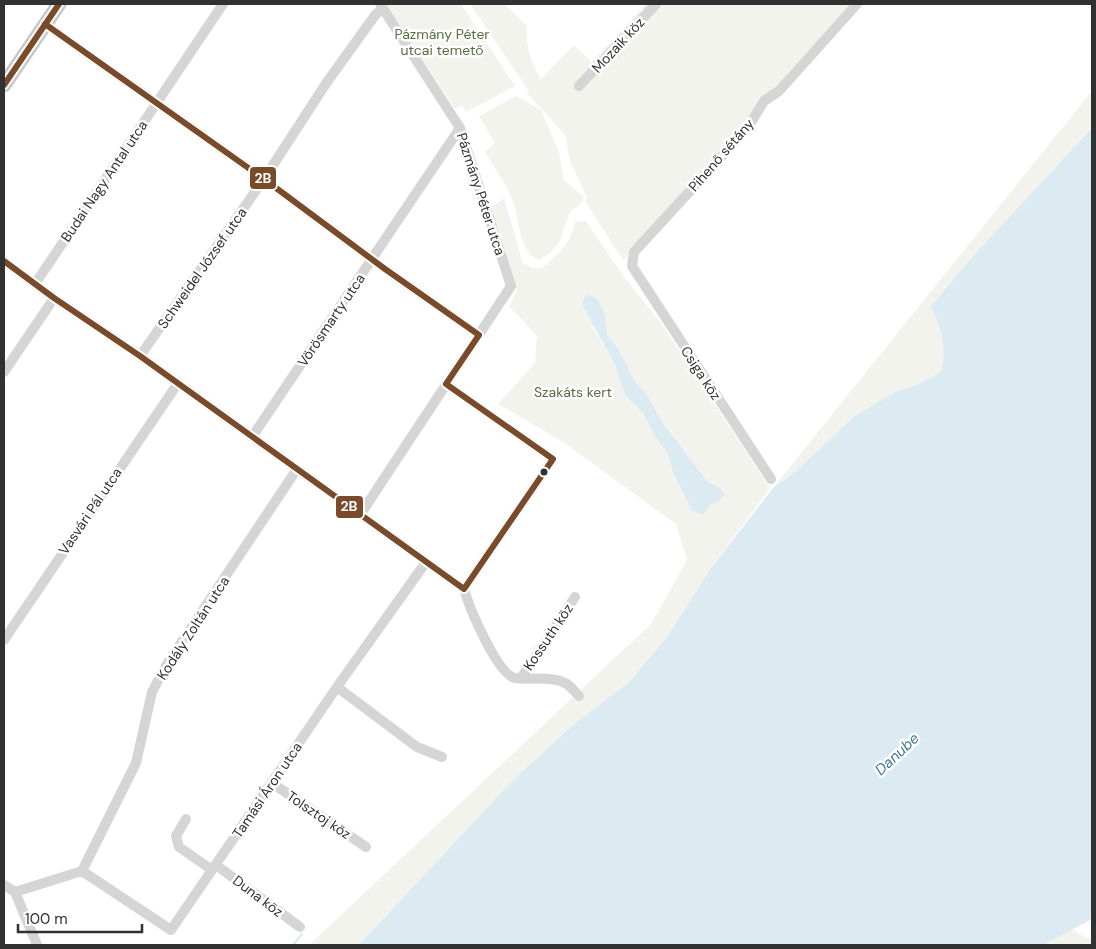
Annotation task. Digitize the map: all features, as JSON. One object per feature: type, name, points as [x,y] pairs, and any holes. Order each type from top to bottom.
[{"type":"main road","points":[[4,85],[58,4]]},
{"type":"street","name":"Budai Nagy Antal utca","points":[[35,284],[223,4]]},
{"type":"street","name":"Mozaik köz","points":[[579,86],[656,4]]},
{"type":"street","name":"Pihenő sétány","points":[[632,266],[634,252],[747,129],[764,101],[779,91],[857,4]]},
{"type":"street","name":"Pázmány Péter utca","points":[[382,6],[460,128],[511,286],[479,335]]},
{"type":"street","name":"Schweidel József utca","points":[[140,356],[264,179],[327,82],[382,6]]},
{"type":"street","points":[[45,24],[264,179],[479,335],[360,515]]},
{"type":"street","name":"Vörösmarty utca","points":[[252,437],[460,128]]},
{"type":"street","points":[[4,261],[54,298],[178,383],[464,589],[481,636],[507,673],[513,678],[539,678],[565,682],[579,696]]},
{"type":"street","name":"Csiga köz","points":[[632,266],[771,479]]},
{"type":"street","points":[[4,372],[54,298]]},
{"type":"street","name":"Vasvári Pál utca","points":[[4,640],[178,383]]},
{"type":"street","points":[[446,384],[553,459],[464,589]]},
{"type":"street","name":"Kodály Zoltán utca","points":[[82,870],[136,763],[152,692],[166,664],[297,469]]},
{"type":"street","name":"Tamási Áron utca","points":[[82,870],[171,930],[337,687],[426,562]]},
{"type":"street","name":"Kossuth köz","points":[[521,678],[575,597]]},
{"type":"street","points":[[337,687],[417,747],[442,757]]},
{"type":"street","name":"Tolsztoj köz","points":[[272,783],[366,847]]},
{"type":"street","name":"Duna köz","points":[[186,819],[176,836],[179,847],[214,867],[300,927]]},
{"type":"street","points":[[15,892],[82,870]]},
{"type":"street","points":[[4,885],[15,892],[37,945]]},
{"type":"green space","name":"Pázmány Péter utcai temető","points":[[385,4],[461,4],[515,86],[466,112],[462,105],[455,109]]},
{"type":"green space","points":[[470,4],[504,4],[527,26],[527,41],[530,54],[541,79],[574,45],[592,62],[646,4],[851,4],[623,260],[585,201],[587,198],[570,161],[565,135],[527,93],[529,91]]},
{"type":"green space","points":[[1092,91],[1092,128],[973,256],[931,306],[945,347],[943,371],[921,383],[896,392],[773,488]]},
{"type":"green space","points":[[516,96],[541,110],[558,149],[564,180],[584,197],[581,204],[570,212],[559,243],[549,254],[539,260],[526,249],[512,199],[485,152],[495,143],[479,116]]},
{"type":"green space","name":"Szakáts kert","points":[[504,198],[523,263],[532,268],[542,268],[555,257],[570,238],[575,222],[586,221],[624,277],[661,323],[770,488],[711,568],[667,637],[628,683],[574,724],[513,780],[361,944],[309,945],[651,624],[687,560],[676,524],[563,442],[498,404],[535,363],[537,336],[509,306],[517,291],[491,208]],"holes":[[[586,296],[597,298],[605,314],[607,334],[618,348],[635,381],[648,396],[662,422],[707,481],[720,488],[725,495],[718,502],[710,505],[703,515],[692,511],[673,473],[668,454],[656,438],[643,413],[625,395],[615,365],[594,328]]]},
{"type":"green space","points":[[1072,929],[1086,938],[1092,937],[1092,945],[1043,945]]},
{"type":"water","name":"Danube","points":[[1092,128],[1092,919],[1043,945],[359,945],[513,780],[574,724],[628,683],[667,637],[711,568],[773,488],[797,470],[856,415],[896,392],[921,383],[942,371],[944,353],[942,338],[931,306],[973,256]]},
{"type":"water","points":[[586,295],[597,298],[605,314],[607,334],[618,348],[635,381],[648,396],[662,422],[707,481],[720,488],[725,495],[718,502],[710,505],[703,515],[692,511],[673,473],[668,454],[656,438],[643,413],[625,395],[615,365],[582,304]]},
{"type":"waterway","points":[[293,945],[302,934]]},
{"type":"transit line","name":"2B","points":[[4,85],[59,4]]},
{"type":"transit line","name":"2B","points":[[45,24],[264,179],[385,269],[479,335]]},
{"type":"transit line","name":"2B","points":[[4,261],[54,298],[140,356],[464,589]]},
{"type":"transit line","name":"2B","points":[[446,384],[479,335]]},
{"type":"transit line","name":"2B","points":[[446,384],[553,459]]},
{"type":"transit line","name":"2B","points":[[464,589],[553,459]]}]
